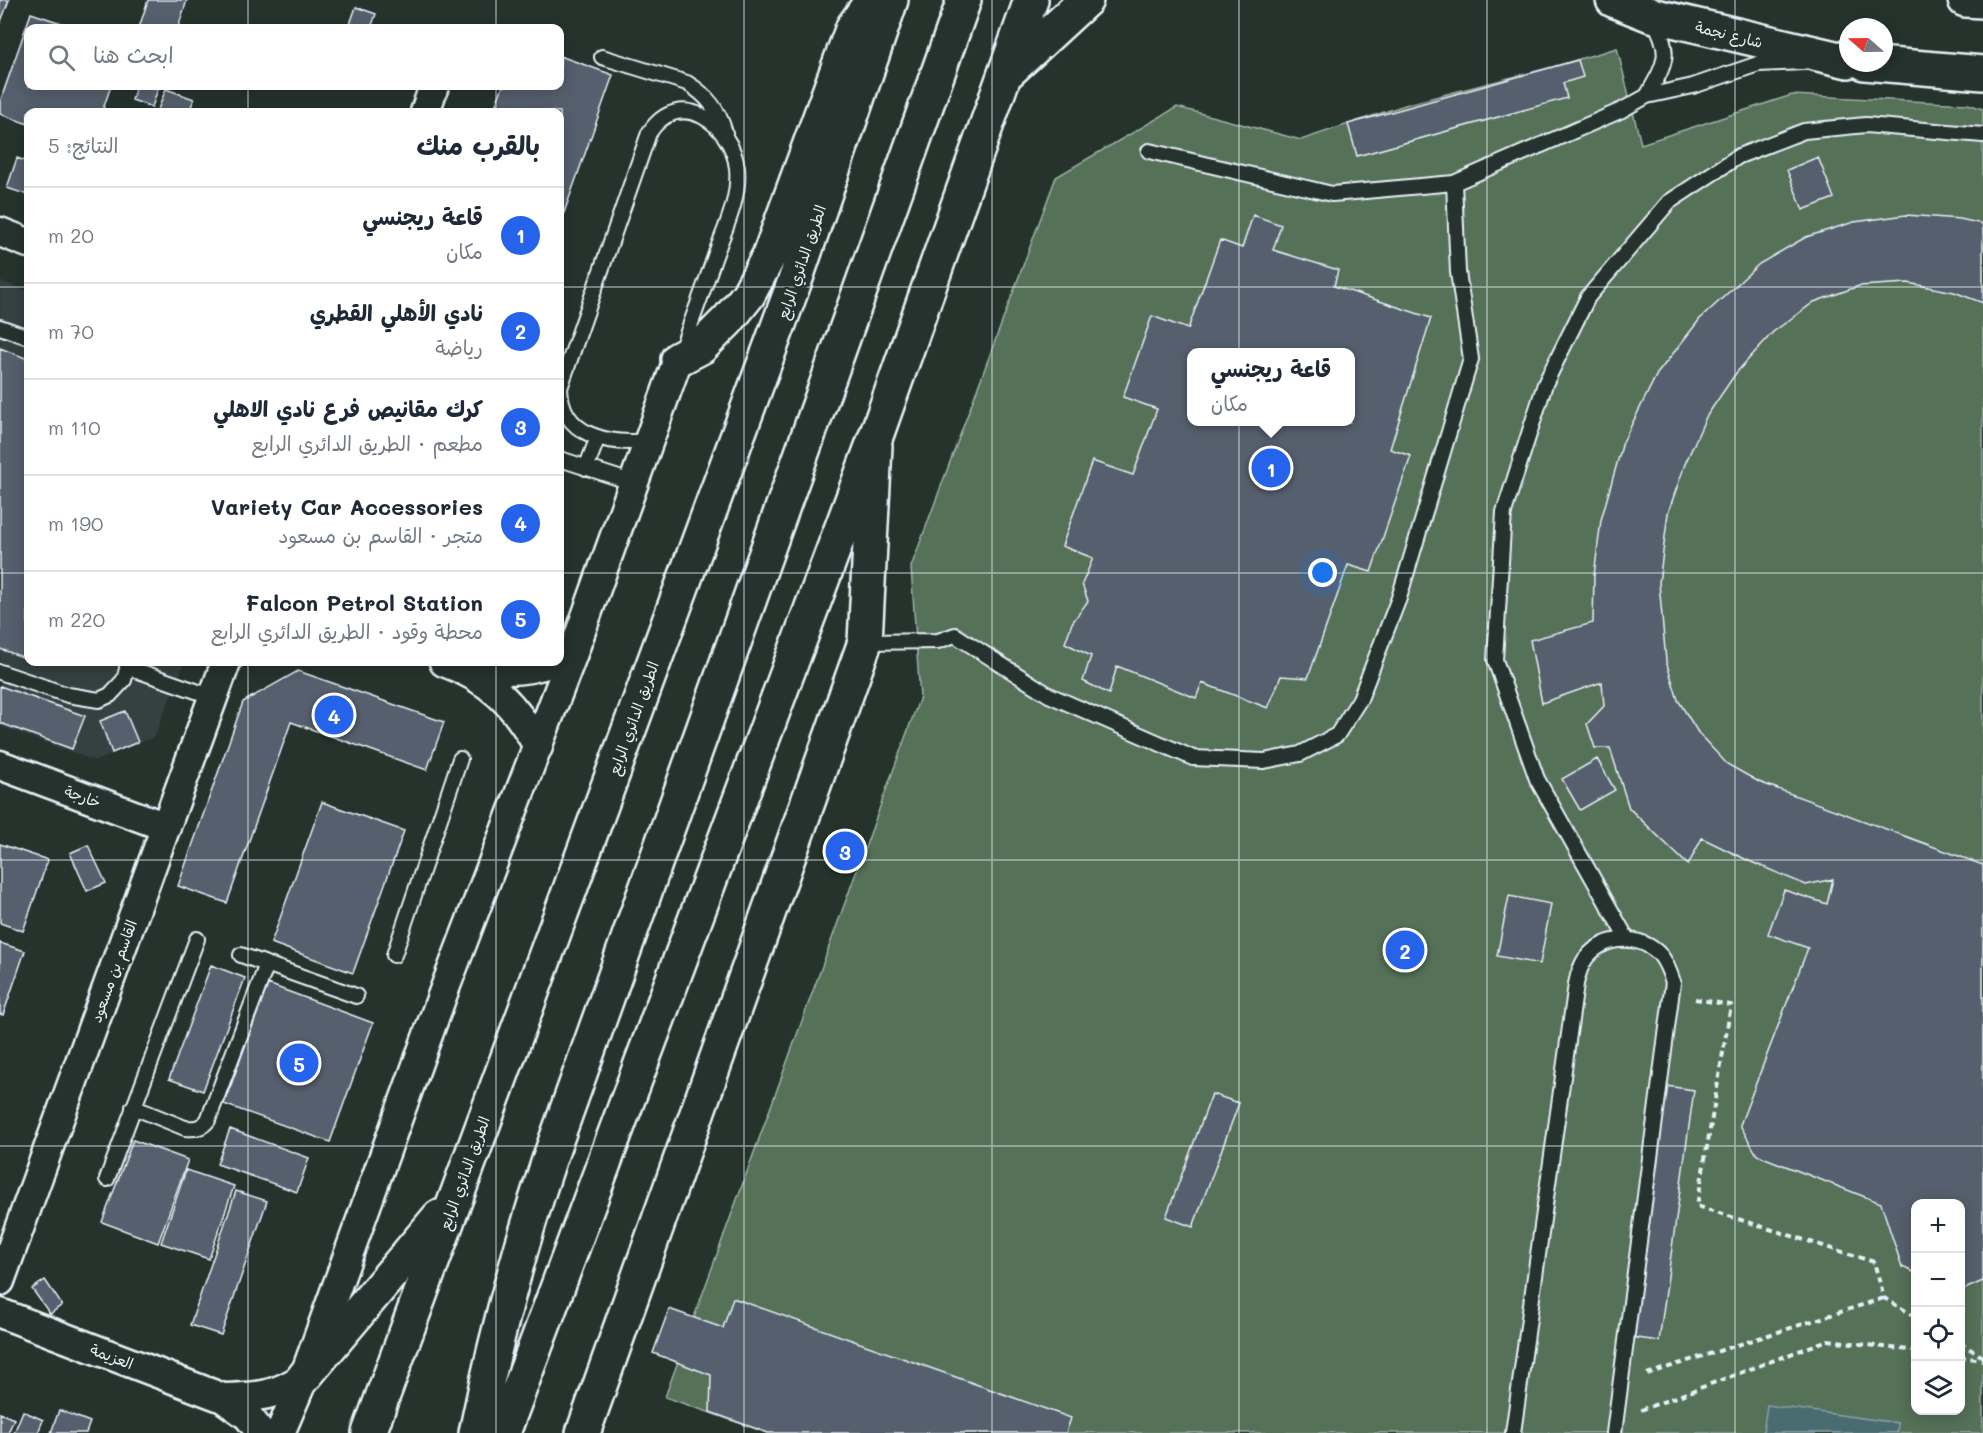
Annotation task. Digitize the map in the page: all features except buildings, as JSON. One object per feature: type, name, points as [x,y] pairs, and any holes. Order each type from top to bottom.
[{"type":"main road","points":[[678,359],[702,347],[748,295],[769,256],[853,27],[874,0]]},
{"type":"main road","name":"الطريق الدائري الرابع","points":[[369,1433],[453,1200],[796,278],[891,0]]},
{"type":"main road","points":[[476,1433],[494,1349],[533,1208],[549,1160],[964,0]]},
{"type":"main road","points":[[503,1433],[876,436],[1031,0]]},
{"type":"main road","points":[[1003,77],[1086,0]]},
{"type":"main road","name":"شارع نجمة","points":[[1613,0],[1650,15],[1839,59]]},
{"type":"main road","points":[[1965,0],[1983,1]]},
{"type":"main road","name":"شارع نجمة","points":[[1893,66],[1983,73]]},
{"type":"main road","points":[[590,1429],[865,642],[876,436]]},
{"type":"main road","points":[[303,1377],[453,1200]]},
{"type":"street","points":[[426,108],[433,90]]},
{"type":"street","points":[[0,232],[24,241]]},
{"type":"street","points":[[564,651],[634,483],[678,359]]},
{"type":"street","name":"القاسم بن مسعود","points":[[0,1281],[225,666]]},
{"type":"street","points":[[454,666],[484,682],[507,700],[525,722],[538,747]]},
{"type":"street","points":[[464,666],[510,670],[527,666]]},
{"type":"street","points":[[280,1433],[303,1377],[446,985],[538,747],[559,666]]},
{"type":"street","name":"خارجة","points":[[0,765],[166,827]]},
{"type":"street","name":"العزيمة","points":[[0,1313],[224,1398],[248,1416],[261,1433]]},
{"type":"street","name":"العزيمة","points":[[224,1398],[264,1396],[285,1389],[303,1377]]},
{"type":"lane","points":[[1647,96],[1664,65],[1664,38],[1650,15]]},
{"type":"lane","points":[[602,57],[676,78],[699,90],[712,103],[722,119],[737,167],[735,198],[678,359]]},
{"type":"lane","points":[[1149,151],[1332,194],[1454,183],[1622,110],[1647,96],[1692,86],[1758,64],[1839,62]]},
{"type":"lane","points":[[564,377],[649,133],[662,118],[671,113],[691,111],[711,122],[727,138]]},
{"type":"lane","points":[[1627,939],[1537,779],[1495,660],[1504,512],[1545,384],[1588,297],[1669,202],[1739,156],[1804,131],[1866,125],[1983,135]]},
{"type":"lane","points":[[865,642],[938,641],[955,635],[1049,695],[1193,758],[1264,761],[1300,754],[1337,735],[1360,699],[1399,598],[1471,359],[1458,272],[1454,183]]},
{"type":"lane","points":[[0,327],[24,336]]},
{"type":"lane","points":[[564,411],[573,424],[598,437],[631,442],[648,441]]},
{"type":"lane","points":[[586,468],[598,437]]},
{"type":"lane","points":[[564,460],[634,483]]},
{"type":"lane","points":[[0,672],[68,695],[99,700],[110,695],[124,680],[128,666]]},
{"type":"lane","points":[[133,666],[213,698]]},
{"type":"lane","points":[[393,955],[460,759]]},
{"type":"lane","points":[[107,1179],[197,939]]},
{"type":"lane","points":[[1513,1433],[1579,969],[1587,957],[1599,947],[1612,940],[1627,939],[1652,948],[1662,957],[1673,982],[1615,1427]]},
{"type":"lane","points":[[241,955],[356,996]]},
{"type":"lane","points":[[134,1107],[185,1128],[193,1129],[205,1124],[267,964]]},
{"type":"path","points":[[1672,995],[1731,1005],[1697,1206],[1874,1262],[1884,1298],[1911,1314]]},
{"type":"path","points":[[1621,1382],[1884,1298]]},
{"type":"path","points":[[1615,1427],[1828,1340],[1911,1350]]},
{"type":"path","points":[[1965,1346],[1983,1358]]},
{"type":"path","points":[[1965,1357],[1983,1358]]},
{"type":"shaded area","points":[[0,281],[24,290],[24,666],[183,666],[154,737],[96,761],[0,726]]},
{"type":"green space","points":[[1617,48],[1641,144],[1792,95],[1968,104],[1983,109],[1983,1433],[768,1433],[665,1397],[920,697],[911,567],[1056,177],[1177,107],[1301,140],[1408,104]]},
{"type":"water","points":[[1767,1405],[1898,1423],[1897,1433],[1763,1433]]},
{"type":"place","name":"قاعة ريجنسي","points":[[1271,468]]},
{"type":"place","name":"Variety Car Accessories","points":[[334,715]]},
{"type":"place","name":"كرك مقانيص فرع نادي الاهلي","points":[[845,851]]},
{"type":"place","name":"نادي الأهلي القطري","points":[[1405,950]]},
{"type":"place","name":"Falcon Petrol Station","points":[[299,1063]]}]
